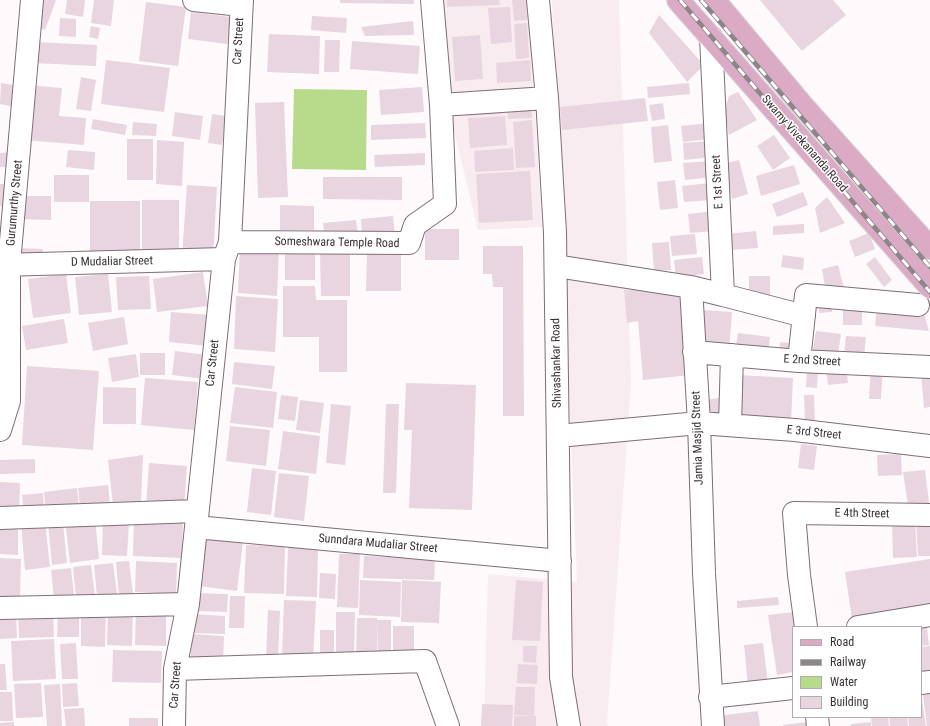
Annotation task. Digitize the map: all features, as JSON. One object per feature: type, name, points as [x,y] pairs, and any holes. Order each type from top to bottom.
[{"type":"main road","name":"Swamy Vivekananda Road","points":[[678,0],[930,287]]},
{"type":"main road","name":"Swamy Vivekananda Road","points":[[714,0],[802,104],[930,248]]},
{"type":"street","name":"Gurumurthy Street","points":[[0,430],[9,401],[5,264],[32,0]]},
{"type":"street","points":[[194,0],[241,2]]},
{"type":"street","name":"Someshwara Temple Road","points":[[227,250],[409,243],[415,225],[445,204],[441,105],[432,0]]},
{"type":"street","name":"Shivashankar Road","points":[[538,0],[547,98],[556,266],[561,677],[569,726]]},
{"type":"street","name":"Car Street","points":[[174,726],[175,669],[188,604],[196,519],[227,250],[241,2]]},
{"type":"street","name":"E 1st Street","points":[[711,37],[723,295]]},
{"type":"street","points":[[441,105],[547,98]]},
{"type":"street","name":"D Mudaliar Street","points":[[5,264],[227,250]]},
{"type":"street","points":[[556,266],[691,287],[804,316]]},
{"type":"street","name":"Jamia Masjid Street","points":[[691,287],[699,423],[710,697],[713,726]]},
{"type":"street","points":[[799,361],[806,295],[918,305]]},
{"type":"street","name":"E 2nd Street","points":[[694,352],[799,361],[930,367]]},
{"type":"street","points":[[730,425],[732,355]]},
{"type":"street","name":"E 3rd Street","points":[[558,436],[699,423],[795,430],[930,446]]},
{"type":"street","name":"E 4th Street","points":[[806,626],[799,575],[794,513],[930,515]]},
{"type":"street","name":"Sunndara Mudaliar Street","points":[[0,518],[196,519],[560,561]]},
{"type":"street","points":[[0,608],[188,604]]},
{"type":"street","points":[[864,626],[930,615]]},
{"type":"street","points":[[175,669],[425,661],[448,726]]},
{"type":"street","points":[[710,697],[792,688]]},
{"type":"shaded area","points":[[441,0],[528,0],[542,227],[478,230],[445,93]]},
{"type":"shaded area","points":[[552,0],[619,0],[631,383],[608,726],[484,726],[488,574],[577,582]]},
{"type":"water","points":[[294,89],[367,90],[366,170],[292,169]]},
{"type":"building","points":[[42,0],[56,0],[45,30],[33,26]]},
{"type":"building","points":[[67,0],[85,0],[83,17],[65,14]]},
{"type":"building","points":[[94,0],[114,0],[111,26],[91,23]]},
{"type":"building","points":[[340,0],[414,0],[414,4],[340,3]]},
{"type":"building","points":[[447,0],[499,0],[500,5],[447,7]]},
{"type":"building","points":[[512,0],[526,0],[527,20],[514,21]]},
{"type":"building","points":[[760,0],[833,0],[846,15],[802,51]]},
{"type":"building","points":[[146,2],[186,7],[178,66],[139,61]]},
{"type":"building","points":[[510,7],[512,42],[491,44],[488,8]]},
{"type":"building","points":[[191,12],[231,17],[227,44],[188,39]]},
{"type":"building","points":[[659,15],[704,65],[687,82],[649,33]]},
{"type":"building","points":[[312,16],[347,18],[346,33],[311,30]]},
{"type":"building","points":[[60,18],[76,19],[76,37],[59,36]]},
{"type":"building","points":[[413,21],[414,35],[365,36],[361,27]]},
{"type":"building","points":[[527,23],[529,58],[516,59],[514,24]]},
{"type":"building","points":[[91,26],[100,28],[98,39],[89,37]]},
{"type":"building","points":[[269,34],[320,36],[319,74],[267,72]]},
{"type":"building","points":[[480,35],[483,79],[455,81],[452,37]]},
{"type":"building","points":[[325,40],[340,40],[339,72],[324,72]]},
{"type":"building","points":[[352,41],[420,46],[418,74],[350,69]]},
{"type":"building","points":[[34,42],[97,45],[96,66],[33,63]]},
{"type":"building","points":[[106,60],[170,68],[164,112],[101,104]]},
{"type":"building","points":[[530,60],[531,81],[497,83],[496,63]]},
{"type":"building","points":[[81,77],[96,80],[91,111],[76,109]]},
{"type":"building","points":[[1,83],[19,86],[15,107],[0,104]]},
{"type":"building","points":[[689,83],[690,94],[648,98],[647,87]]},
{"type":"building","points":[[28,85],[62,88],[59,116],[86,118],[84,145],[24,140]]},
{"type":"building","points":[[422,87],[424,112],[381,115],[379,90]]},
{"type":"building","points":[[738,92],[757,120],[729,135],[724,112],[729,96]]},
{"type":"building","points":[[645,98],[648,121],[562,130],[560,107]]},
{"type":"building","points":[[284,102],[288,197],[258,198],[255,103]]},
{"type":"building","points":[[531,102],[532,118],[508,119],[507,103]]},
{"type":"building","points":[[501,103],[502,114],[466,116],[466,105]]},
{"type":"building","points":[[663,103],[665,119],[652,121],[649,105]]},
{"type":"building","points":[[175,112],[203,116],[200,140],[172,136]]},
{"type":"building","points":[[212,114],[226,116],[222,145],[208,143]]},
{"type":"building","points":[[505,116],[507,145],[470,148],[468,118]]},
{"type":"building","points":[[93,119],[127,125],[125,135],[91,129]]},
{"type":"building","points":[[532,120],[535,167],[516,168],[513,122]]},
{"type":"building","points":[[133,122],[157,124],[156,136],[132,135]]},
{"type":"building","points":[[425,123],[426,138],[371,140],[371,125]]},
{"type":"building","points":[[709,123],[711,139],[683,142],[681,126]]},
{"type":"building","points":[[668,125],[672,161],[654,163],[651,127]]},
{"type":"building","points":[[774,135],[790,158],[773,170],[757,146]]},
{"type":"building","points":[[127,139],[153,139],[153,180],[127,180]]},
{"type":"building","points":[[157,140],[184,142],[182,186],[156,184]]},
{"type":"building","points":[[711,141],[713,157],[684,160],[683,143]]},
{"type":"building","points":[[513,148],[514,170],[475,172],[474,151]]},
{"type":"building","points":[[68,150],[95,152],[94,170],[66,167]]},
{"type":"building","points":[[13,152],[13,167],[0,167],[0,153]]},
{"type":"building","points":[[425,153],[425,165],[375,167],[374,155]]},
{"type":"building","points":[[739,160],[748,194],[732,199],[723,164]]},
{"type":"building","points":[[711,161],[713,177],[685,180],[683,163]]},
{"type":"building","points":[[794,165],[800,184],[761,196],[756,176]]},
{"type":"building","points":[[530,171],[533,220],[479,223],[476,174]]},
{"type":"building","points":[[54,175],[89,175],[89,202],[54,202]]},
{"type":"building","points":[[323,177],[402,177],[402,200],[323,199]]},
{"type":"building","points":[[675,180],[678,208],[660,210],[657,182]]},
{"type":"building","points":[[710,183],[712,200],[684,202],[682,186]]},
{"type":"building","points":[[0,184],[7,184],[8,205],[0,206]]},
{"type":"building","points":[[187,185],[217,187],[213,258],[182,256]]},
{"type":"building","points":[[803,192],[808,205],[777,217],[772,204]]},
{"type":"building","points":[[16,196],[51,196],[51,220],[16,219]]},
{"type":"building","points":[[827,197],[845,223],[820,233],[815,208]]},
{"type":"building","points":[[142,200],[179,200],[179,257],[142,257]]},
{"type":"building","points":[[90,201],[140,201],[140,257],[90,257]]},
{"type":"building","points":[[280,205],[314,206],[314,230],[280,230]]},
{"type":"building","points":[[713,211],[715,231],[690,233],[688,214]]},
{"type":"building","points":[[393,216],[395,235],[362,237],[361,219]]},
{"type":"building","points":[[356,220],[358,235],[325,239],[323,223]]},
{"type":"building","points":[[804,224],[804,233],[773,235],[773,226]]},
{"type":"building","points":[[425,229],[459,229],[459,260],[425,260]]},
{"type":"building","points":[[756,231],[758,248],[730,250],[728,234]]},
{"type":"building","points":[[869,233],[875,249],[855,257],[849,241]]},
{"type":"building","points":[[695,234],[697,254],[672,256],[670,236]]},
{"type":"building","points":[[669,242],[671,270],[654,271],[652,243]]},
{"type":"building","points":[[483,246],[523,246],[524,416],[503,416],[503,287],[493,287],[492,274],[483,274]]},
{"type":"building","points":[[240,247],[279,249],[277,296],[238,293]]},
{"type":"building","points":[[16,248],[43,249],[42,259],[16,259]]},
{"type":"building","points":[[367,251],[401,252],[401,291],[366,291]]},
{"type":"building","points":[[285,252],[315,252],[315,280],[285,280]]},
{"type":"building","points":[[320,254],[350,254],[350,296],[321,296]]},
{"type":"building","points":[[783,255],[804,258],[803,270],[781,267]]},
{"type":"building","points":[[702,257],[704,274],[676,277],[674,260]]},
{"type":"building","points":[[875,257],[892,280],[884,287],[866,264]]},
{"type":"building","points":[[838,265],[844,288],[826,292],[822,269]]},
{"type":"building","points":[[203,272],[208,306],[157,312],[153,279]]},
{"type":"building","points":[[66,274],[71,313],[33,318],[28,279]]},
{"type":"building","points":[[108,274],[112,312],[79,315],[75,277]]},
{"type":"building","points":[[149,276],[151,309],[118,310],[116,277]]},
{"type":"building","points":[[749,276],[770,276],[770,298],[749,298]]},
{"type":"building","points":[[283,286],[315,286],[316,300],[347,300],[347,372],[319,372],[319,337],[283,337]]},
{"type":"building","points":[[685,289],[690,375],[643,380],[638,321],[627,323],[624,290]]},
{"type":"building","points":[[236,296],[278,299],[275,352],[234,349]]},
{"type":"building","points":[[819,301],[832,301],[832,312],[819,313]]},
{"type":"building","points":[[843,301],[862,302],[862,325],[843,325]]},
{"type":"building","points":[[877,306],[924,314],[929,331],[875,326]]},
{"type":"building","points":[[703,310],[732,312],[729,351],[701,349]]},
{"type":"building","points":[[171,312],[210,315],[208,346],[169,342]]},
{"type":"building","points":[[124,317],[128,344],[93,351],[88,323]]},
{"type":"building","points":[[64,319],[68,343],[26,350],[22,326]]},
{"type":"building","points":[[816,331],[841,334],[838,354],[813,350]]},
{"type":"building","points":[[738,333],[770,337],[768,355],[735,351]]},
{"type":"building","points":[[846,336],[866,337],[864,357],[844,355]]},
{"type":"building","points":[[780,342],[799,344],[779,355]]},
{"type":"building","points":[[175,351],[207,355],[204,379],[172,375]]},
{"type":"building","points":[[140,353],[165,353],[165,375],[140,375]]},
{"type":"building","points":[[136,354],[139,377],[112,382],[108,358]]},
{"type":"building","points":[[234,362],[275,366],[272,389],[232,384]]},
{"type":"building","points":[[27,366],[99,371],[93,450],[22,445]]},
{"type":"building","points":[[846,367],[848,383],[828,385],[826,369]]},
{"type":"building","points":[[871,367],[883,368],[881,399],[869,399]]},
{"type":"building","points":[[807,369],[818,369],[817,388],[806,387]]},
{"type":"building","points":[[930,372],[930,407],[924,408],[921,373]]},
{"type":"building","points":[[737,375],[793,378],[791,422],[734,420]]},
{"type":"building","points":[[145,378],[198,382],[194,430],[141,425]]},
{"type":"building","points":[[406,383],[476,385],[472,510],[409,508],[412,430],[404,430]]},
{"type":"building","points":[[103,387],[136,388],[136,424],[103,424]]},
{"type":"building","points":[[235,387],[277,392],[273,428],[230,423]]},
{"type":"building","points":[[281,395],[298,397],[295,421],[278,419]]},
{"type":"building","points":[[804,395],[814,395],[815,422],[805,422]]},
{"type":"building","points":[[726,397],[728,418],[709,420],[706,400]]},
{"type":"building","points":[[300,400],[324,403],[320,433],[296,430]]},
{"type":"building","points":[[331,404],[351,406],[345,465],[326,463]]},
{"type":"building","points":[[386,404],[399,404],[396,493],[383,493]]},
{"type":"building","points":[[230,426],[270,430],[266,466],[226,461]]},
{"type":"building","points":[[283,431],[320,436],[316,474],[278,469]]},
{"type":"building","points":[[801,444],[817,446],[814,470],[798,468]]},
{"type":"building","points":[[901,454],[902,475],[878,476],[877,455]]},
{"type":"building","points":[[143,455],[141,502],[113,505],[108,460]]},
{"type":"building","points":[[35,459],[35,473],[0,474],[0,460]]},
{"type":"building","points":[[149,463],[187,466],[184,508],[146,505]]},
{"type":"building","points":[[252,468],[276,471],[271,515],[247,512]]},
{"type":"building","points":[[925,470],[929,503],[908,506],[903,472]]},
{"type":"building","points":[[279,473],[309,476],[304,521],[274,517]]},
{"type":"building","points":[[0,482],[20,483],[19,511],[0,511]]},
{"type":"building","points":[[108,485],[110,504],[80,507],[78,488]]},
{"type":"building","points":[[77,488],[79,508],[46,511],[44,492]]},
{"type":"building","points":[[43,493],[44,508],[24,511],[22,495]]},
{"type":"building","points":[[134,515],[183,517],[182,558],[133,556]]},
{"type":"building","points":[[95,518],[99,559],[70,563],[65,521]]},
{"type":"building","points":[[930,520],[930,556],[918,556],[916,521]]},
{"type":"building","points":[[915,521],[917,557],[893,558],[892,522]]},
{"type":"building","points":[[45,522],[50,567],[25,570],[21,524]]},
{"type":"building","points":[[103,522],[129,523],[127,556],[102,555]]},
{"type":"building","points":[[0,523],[18,523],[18,555],[0,554]]},
{"type":"building","points":[[63,523],[67,563],[52,565],[48,524]]},
{"type":"building","points":[[205,537],[243,542],[237,591],[199,586]]},
{"type":"building","points":[[246,545],[285,546],[284,594],[244,593]]},
{"type":"building","points":[[288,547],[318,548],[317,597],[286,596]]},
{"type":"building","points":[[339,554],[360,554],[358,608],[337,607]]},
{"type":"building","points":[[364,556],[435,559],[434,580],[363,578]]},
{"type":"building","points":[[0,558],[21,559],[20,598],[0,598]]},
{"type":"building","points":[[930,559],[930,607],[852,619],[845,572]]},
{"type":"building","points":[[129,561],[133,594],[119,595],[116,562]]},
{"type":"building","points":[[136,561],[177,563],[176,594],[135,592]]},
{"type":"building","points":[[113,563],[117,594],[97,596],[94,565]]},
{"type":"building","points":[[91,565],[95,596],[76,598],[73,567]]},
{"type":"building","points":[[71,568],[74,596],[54,598],[51,570]]},
{"type":"building","points":[[320,573],[336,574],[335,599],[319,598]]},
{"type":"building","points":[[360,580],[401,582],[400,617],[359,615]]},
{"type":"building","points":[[402,580],[441,582],[439,623],[401,622]]},
{"type":"building","points":[[516,580],[543,582],[540,641],[512,640]]},
{"type":"building","points":[[193,593],[228,594],[227,612],[193,611]]},
{"type":"building","points":[[230,596],[245,596],[244,628],[229,628]]},
{"type":"building","points":[[778,597],[779,605],[737,608],[737,601]]},
{"type":"building","points":[[284,600],[316,601],[313,660],[282,658]]},
{"type":"building","points":[[108,608],[133,608],[132,646],[107,645]]},
{"type":"building","points":[[136,608],[166,609],[166,646],[135,645]]},
{"type":"building","points":[[58,609],[79,610],[79,637],[57,637]]},
{"type":"building","points":[[81,609],[106,610],[105,647],[81,646]]},
{"type":"building","points":[[53,610],[54,637],[19,638],[18,611]]},
{"type":"building","points":[[268,610],[280,611],[278,660],[266,659]]},
{"type":"building","points":[[16,611],[17,638],[0,639],[0,612]]},
{"type":"building","points":[[336,612],[355,612],[354,658],[336,658]]},
{"type":"building","points":[[794,612],[796,626],[792,626],[792,672],[777,675],[768,615]]},
{"type":"building","points":[[192,614],[225,616],[225,634],[192,633]]},
{"type":"building","points":[[357,618],[377,618],[377,657],[356,657]]},
{"type":"building","points":[[377,620],[391,620],[391,658],[378,658]]},
{"type":"building","points":[[926,621],[929,645],[922,646],[922,626]]},
{"type":"building","points":[[393,626],[414,626],[414,658],[393,657]]},
{"type":"building","points":[[320,630],[334,630],[334,660],[320,660]]},
{"type":"building","points":[[191,634],[224,636],[223,663],[191,662]]},
{"type":"building","points":[[54,639],[56,679],[13,681],[11,641]]},
{"type":"building","points":[[76,643],[78,679],[62,679],[60,644]]},
{"type":"building","points":[[763,643],[768,684],[748,686],[744,645]]},
{"type":"building","points":[[523,646],[537,646],[536,663],[523,662]]},
{"type":"building","points":[[930,646],[930,677],[922,678],[922,647]]},
{"type":"building","points":[[113,650],[162,651],[161,683],[112,682]]},
{"type":"building","points":[[0,664],[5,664],[7,690],[0,690]]},
{"type":"building","points":[[518,664],[538,665],[537,684],[517,683]]},
{"type":"building","points":[[41,683],[43,717],[16,718],[14,684]]},
{"type":"building","points":[[77,683],[79,706],[63,707],[62,684]]},
{"type":"building","points":[[60,684],[62,726],[47,726],[44,685]]},
{"type":"building","points":[[516,687],[535,687],[534,716],[514,715]]},
{"type":"building","points":[[930,687],[930,726],[927,726],[922,688]]},
{"type":"building","points":[[0,692],[12,692],[13,721],[0,721]]},
{"type":"building","points":[[922,700],[926,726],[909,726],[908,718],[922,718]]},
{"type":"building","points":[[482,704],[513,705],[512,726],[481,726]]},
{"type":"building","points":[[84,708],[85,726],[66,726],[64,709]]},
{"type":"building","points":[[758,711],[760,726],[718,726],[717,716]]},
{"type":"building","points":[[514,716],[536,716],[536,726],[514,726]]},
{"type":"building","points":[[129,718],[158,718],[158,726],[129,726]]},
{"type":"building","points":[[871,718],[888,718],[889,726],[872,726]]},
{"type":"building","points":[[889,718],[907,718],[908,726],[890,726]]},
{"type":"building","points":[[14,722],[14,726],[0,726],[0,723]]},
{"type":"building","points":[[807,722],[808,726],[783,726],[783,725]]},
{"type":"building","points":[[871,722],[871,726],[851,726],[851,724]]},
{"type":"railway","points":[[680,0],[930,292]]},
{"type":"railway","points":[[701,0],[930,267]]}]
